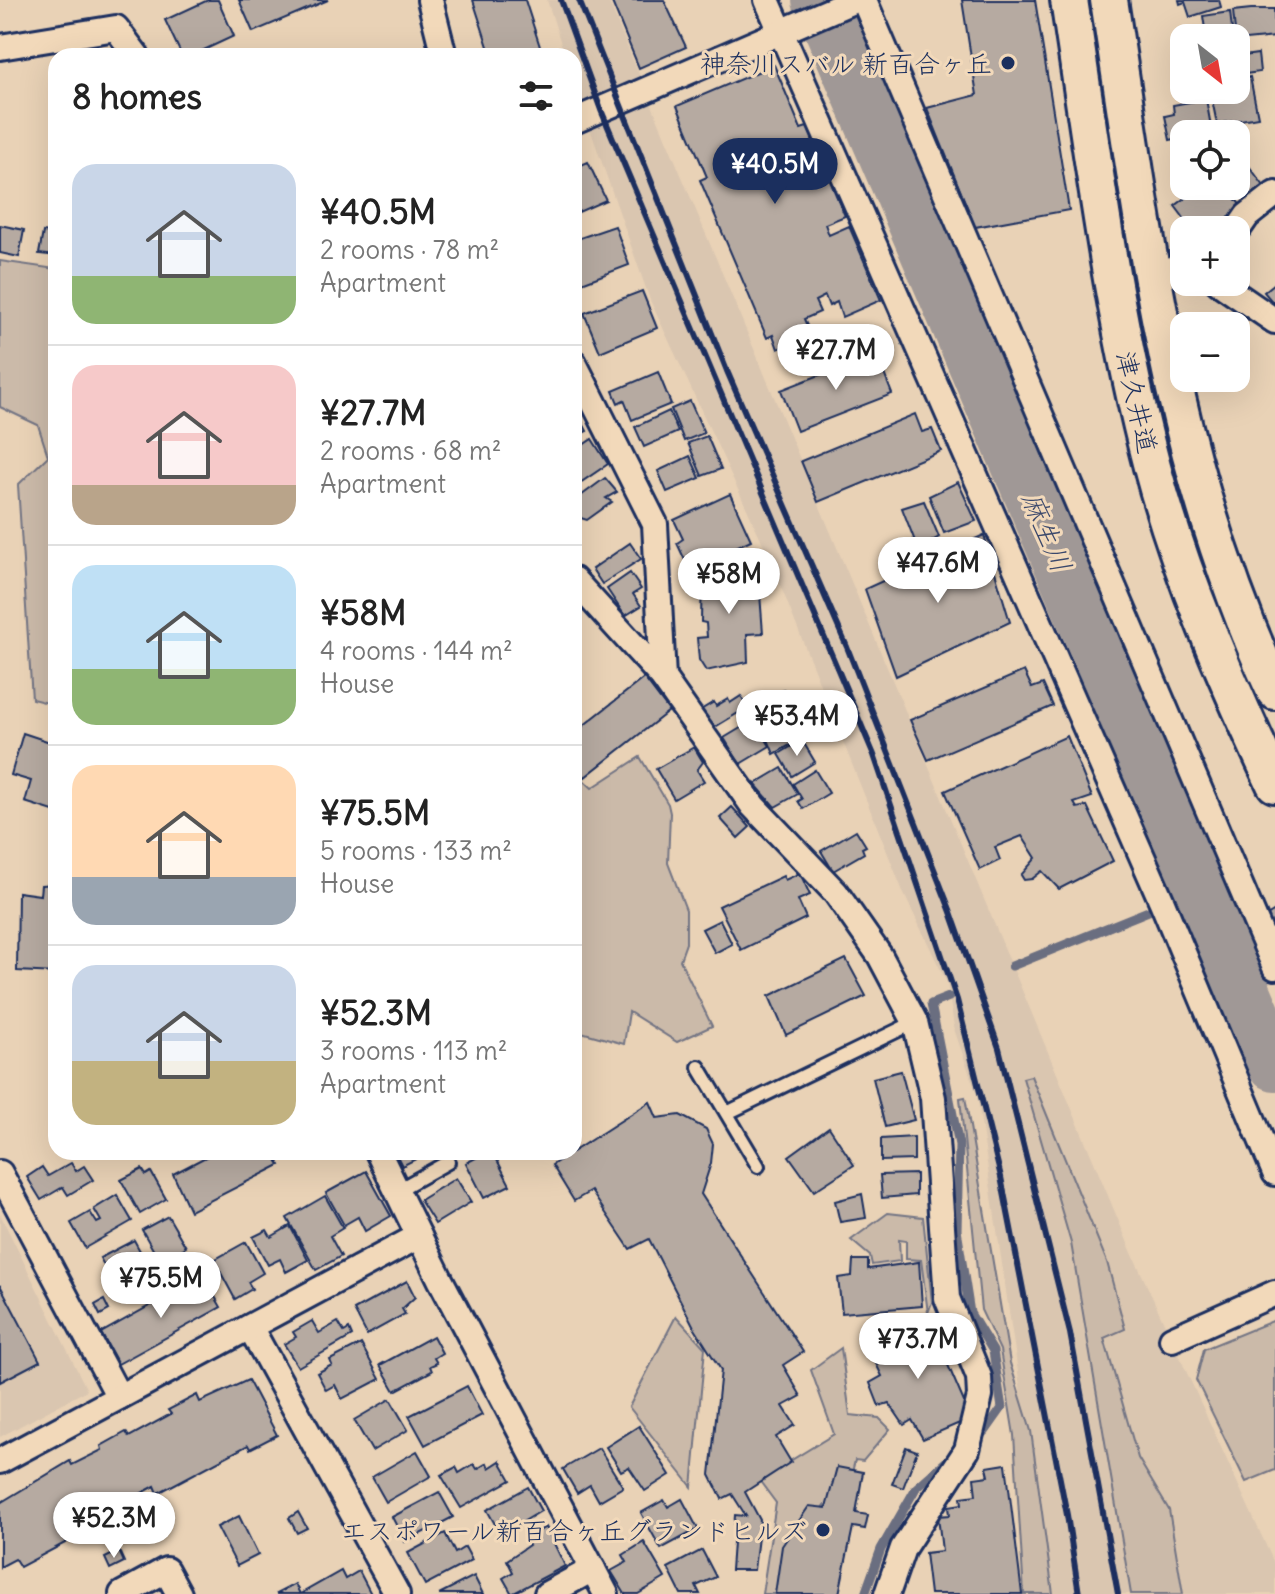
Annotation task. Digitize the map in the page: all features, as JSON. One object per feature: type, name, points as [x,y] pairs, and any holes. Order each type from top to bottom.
[{"type":"main road","name":"津久井道","points":[[1069,0],[1130,378],[1153,470],[1183,567],[1222,669],[1275,784]]},
{"type":"main road","name":"津久井道","points":[[1109,0],[1167,270],[1189,459],[1218,553],[1275,691]]},
{"type":"street","points":[[430,0],[442,48]]},
{"type":"street","points":[[767,0],[1125,816],[1275,1173]]},
{"type":"street","points":[[582,118],[854,2],[1275,967]]},
{"type":"street","points":[[0,47],[116,28],[131,48]]},
{"type":"street","points":[[1247,216],[1275,194]]},
{"type":"street","points":[[1238,296],[1275,321]]},
{"type":"street","points":[[582,379],[655,524],[663,678]]},
{"type":"street","points":[[582,589],[663,678],[753,806],[836,893],[880,956],[915,1022],[933,1098],[947,1298],[979,1377],[980,1396],[967,1450],[903,1548],[887,1594]]},
{"type":"street","points":[[382,1160],[606,1594]]},
{"type":"street","points":[[0,1173],[119,1397]]},
{"type":"street","points":[[0,1461],[419,1236]]},
{"type":"street","points":[[1172,1339],[1275,1293]]},
{"type":"street","points":[[250,1327],[397,1594]]},
{"type":"street","points":[[547,1594],[593,1569]]},
{"type":"street","points":[[122,1594],[166,1570],[179,1594]]},
{"type":"lane","points":[[727,1113],[915,1022]]},
{"type":"lane","points":[[699,1067],[758,1166]]},
{"type":"lane","points":[[398,1190],[448,1162]]},
{"type":"shaded area","points":[[547,0],[608,0],[1132,1253],[1275,1565],[1275,1594],[1033,1594],[1020,1386],[977,1095],[955,1032],[947,983],[904,894],[767,552],[650,300],[582,106],[582,48],[562,48]]},
{"type":"shaded area","points":[[0,261],[48,268],[48,456],[38,425],[0,407]]},
{"type":"shaded area","points":[[48,456],[48,703],[32,699],[18,485]]},
{"type":"shaded area","points":[[640,757],[668,804],[668,863],[686,910],[686,943],[680,960],[712,1026],[677,1042],[629,1012],[624,1044],[582,1032],[582,779],[592,788]]},
{"type":"shaded area","points":[[1031,1076],[1107,1262],[1125,1329],[1104,1338],[1138,1458],[1169,1510],[1183,1594],[1131,1594],[1071,1243],[1023,1078]]},
{"type":"shaded area","points":[[965,1097],[1010,1363],[1031,1431],[1053,1594],[1024,1594],[1014,1435],[1000,1350],[981,1310],[960,1098]]},
{"type":"shaded area","points":[[888,1213],[923,1217],[932,1302],[928,1313],[921,1260],[906,1259],[906,1241],[899,1240],[900,1261],[872,1265],[870,1256],[851,1240]]},
{"type":"shaded area","points":[[0,1214],[87,1390],[0,1437]]},
{"type":"shaded area","points":[[676,1316],[705,1348],[692,1487],[629,1407]]},
{"type":"shaded area","points":[[1275,1320],[1275,1470],[1246,1482],[1196,1380],[1204,1349]]},
{"type":"shaded area","points":[[841,1348],[850,1415],[879,1418],[890,1429],[863,1461],[855,1460],[844,1506],[824,1505],[787,1560],[782,1594],[762,1594],[776,1503],[759,1480],[834,1434],[811,1370]]},
{"type":"building","points":[[208,0],[218,0],[234,36],[208,48],[178,48],[165,20]]},
{"type":"building","points":[[239,0],[328,0],[253,32]]},
{"type":"building","points":[[473,0],[525,0],[540,48],[488,48]]},
{"type":"building","points":[[611,0],[664,0],[686,47],[639,68]]},
{"type":"building","points":[[962,0],[1035,0],[1069,210],[975,227],[927,108],[977,95]]},
{"type":"building","points":[[1179,0],[1219,0],[1221,7],[1190,17],[1185,2],[1180,4]]},
{"type":"building","points":[[1274,9],[1275,37],[1250,40],[1250,24],[1234,24],[1233,11]]},
{"type":"building","points":[[1230,12],[1231,24],[1204,24],[1203,16]]},
{"type":"building","points":[[1258,54],[1260,72],[1250,73],[1250,55]]},
{"type":"building","points":[[774,65],[801,129],[807,127],[845,216],[825,224],[829,235],[849,226],[881,300],[842,317],[837,302],[829,306],[825,296],[815,301],[820,312],[804,319],[811,335],[778,349],[773,335],[767,338],[700,180],[707,177],[677,106]]},
{"type":"building","points":[[1250,77],[1258,117],[1216,120],[1213,104],[1250,104]]},
{"type":"building","points":[[1207,104],[1210,120],[1170,120],[1170,140],[1165,116],[1174,114],[1173,105]]},
{"type":"building","points":[[588,162],[606,200],[582,210],[582,165]]},
{"type":"building","points":[[1250,167],[1264,186],[1250,196]]},
{"type":"building","points":[[1183,200],[1236,200],[1243,208],[1234,216],[1182,216],[1175,206]]},
{"type":"building","points":[[0,225],[24,230],[19,257],[0,253]]},
{"type":"building","points":[[615,226],[629,265],[582,283],[582,237]]},
{"type":"building","points":[[43,232],[48,233],[48,255],[39,254]]},
{"type":"building","points":[[1275,283],[1275,305],[1264,292]]},
{"type":"building","points":[[642,291],[657,328],[600,352],[584,313]]},
{"type":"building","points":[[876,353],[892,394],[797,431],[781,390]]},
{"type":"building","points":[[658,372],[671,404],[632,420],[624,400],[618,403],[613,391]]},
{"type":"building","points":[[690,401],[704,433],[684,441],[671,409]]},
{"type":"building","points":[[669,411],[678,432],[644,447],[635,427]]},
{"type":"building","points":[[915,414],[922,432],[932,429],[941,451],[818,502],[801,461]]},
{"type":"building","points":[[707,436],[721,469],[702,476],[688,443]]},
{"type":"building","points":[[592,439],[608,464],[582,482],[582,446]]},
{"type":"building","points":[[690,456],[700,478],[667,492],[658,471]]},
{"type":"building","points":[[605,478],[617,492],[606,498],[612,502],[587,520],[582,518],[582,495]]},
{"type":"building","points":[[958,482],[976,521],[944,533],[929,496]]},
{"type":"building","points":[[730,494],[751,540],[689,569],[677,543],[683,539],[674,520]]},
{"type":"building","points":[[924,501],[939,537],[918,549],[902,508]]},
{"type":"building","points":[[984,535],[1010,622],[896,676],[865,589]]},
{"type":"building","points":[[630,543],[641,559],[602,584],[592,569]]},
{"type":"building","points":[[758,568],[763,633],[747,634],[748,662],[706,671],[699,660],[697,638],[707,637],[706,623],[701,622],[702,571]]},
{"type":"building","points":[[630,573],[641,589],[633,594],[641,606],[625,616],[607,589]]},
{"type":"building","points":[[1024,671],[1032,688],[1043,684],[1053,706],[928,760],[910,720]]},
{"type":"building","points":[[644,678],[669,711],[585,777],[582,773],[582,727]]},
{"type":"building","points":[[784,690],[795,709],[765,727],[753,709]]},
{"type":"building","points":[[741,696],[748,707],[710,730],[699,711],[714,702],[716,706],[728,699],[730,703]]},
{"type":"building","points":[[791,714],[804,737],[774,754],[764,730]]},
{"type":"building","points":[[754,720],[770,746],[740,764],[724,738]]},
{"type":"building","points":[[23,733],[48,741],[48,809],[25,802],[31,781],[11,775]]},
{"type":"building","points":[[1067,736],[1092,797],[1074,803],[1077,808],[1087,806],[1113,861],[1059,889],[1042,871],[1032,879],[1024,880],[1021,875],[1036,858],[1022,836],[995,847],[1000,860],[980,870],[945,791]]},
{"type":"building","points":[[802,740],[815,762],[792,776],[779,754]]},
{"type":"building","points":[[694,747],[703,762],[697,770],[704,781],[674,799],[656,769]]},
{"type":"building","points":[[782,768],[798,794],[775,807],[755,784]]},
{"type":"building","points":[[815,770],[829,793],[803,809],[798,801],[802,799],[793,784]]},
{"type":"building","points":[[732,807],[750,827],[738,838],[720,818]]},
{"type":"building","points":[[856,830],[866,846],[862,848],[864,853],[833,871],[821,851]]},
{"type":"building","points":[[800,873],[810,895],[798,900],[806,918],[741,950],[719,906],[783,876],[785,880]]},
{"type":"building","points":[[41,885],[48,885],[48,973],[17,971],[18,892],[40,895]]},
{"type":"building","points":[[1275,911],[1275,942],[1262,919]]},
{"type":"building","points":[[720,920],[732,944],[715,953],[702,929]]},
{"type":"building","points":[[846,959],[866,996],[786,1035],[769,996]]},
{"type":"building","points":[[901,1071],[914,1120],[885,1127],[873,1078]]},
{"type":"building","points":[[650,1102],[657,1118],[680,1115],[706,1129],[713,1144],[711,1163],[701,1194],[803,1352],[783,1365],[801,1396],[783,1406],[795,1425],[776,1437],[791,1462],[745,1492],[760,1520],[754,1570],[731,1570],[735,1515],[746,1516],[732,1494],[722,1499],[710,1475],[721,1370],[695,1329],[649,1239],[630,1249],[591,1191],[574,1201],[552,1165],[560,1160],[582,1160],[582,1146]]},
{"type":"building","points":[[829,1127],[854,1165],[814,1191],[789,1156]]},
{"type":"building","points":[[914,1137],[914,1160],[881,1161],[881,1139]]},
{"type":"building","points":[[200,1160],[277,1160],[280,1165],[190,1211],[173,1174]]},
{"type":"building","points":[[399,1160],[414,1160],[402,1166]]},
{"type":"building","points":[[472,1160],[497,1160],[510,1185],[484,1198],[466,1163]]},
{"type":"building","points":[[71,1163],[76,1171],[84,1166],[93,1180],[68,1195],[63,1187],[41,1200],[27,1177],[42,1167],[48,1176]]},
{"type":"building","points":[[142,1169],[146,1175],[151,1172],[166,1199],[140,1214],[121,1180]]},
{"type":"building","points":[[366,1171],[391,1216],[365,1231],[358,1217],[344,1225],[326,1193]]},
{"type":"building","points":[[916,1174],[916,1195],[882,1198],[880,1175]]},
{"type":"building","points":[[456,1178],[471,1202],[435,1224],[420,1200]]},
{"type":"building","points":[[862,1194],[866,1218],[840,1222],[835,1201]]},
{"type":"building","points":[[117,1195],[132,1221],[85,1248],[71,1223],[90,1212],[97,1223],[101,1221],[94,1209]]},
{"type":"building","points":[[325,1196],[343,1228],[330,1236],[341,1256],[316,1270],[287,1218]]},
{"type":"building","points":[[168,1216],[186,1247],[160,1262],[142,1230]]},
{"type":"building","points":[[290,1226],[308,1260],[286,1272],[280,1259],[268,1265],[253,1237],[267,1230],[271,1237]]},
{"type":"building","points":[[134,1240],[151,1271],[117,1289],[100,1258]]},
{"type":"building","points":[[246,1242],[263,1273],[248,1282],[252,1289],[235,1299],[214,1260]]},
{"type":"building","points":[[853,1260],[868,1260],[868,1269],[919,1262],[922,1306],[842,1313],[838,1278],[852,1276]]},
{"type":"building","points":[[203,1276],[221,1307],[118,1364],[101,1333]]},
{"type":"building","points":[[407,1281],[415,1297],[402,1309],[405,1314],[367,1335],[354,1310]]},
{"type":"building","points":[[0,1285],[40,1361],[0,1382]]},
{"type":"building","points":[[104,1300],[109,1310],[100,1315],[95,1305]]},
{"type":"building","points":[[312,1321],[319,1333],[338,1322],[344,1332],[349,1329],[352,1336],[298,1367],[284,1344],[296,1337],[293,1332]]},
{"type":"building","points":[[929,1321],[967,1409],[962,1422],[923,1439],[912,1420],[904,1425],[889,1403],[879,1406],[870,1383],[882,1376],[868,1347]]},
{"type":"building","points":[[433,1336],[442,1353],[434,1358],[437,1363],[430,1366],[432,1371],[395,1391],[380,1365]]},
{"type":"building","points":[[361,1344],[380,1379],[342,1399],[335,1385],[326,1390],[317,1373],[332,1365],[330,1360]]},
{"type":"building","points":[[248,1380],[277,1435],[250,1449],[248,1445],[158,1493],[155,1486],[79,1527],[82,1534],[20,1567],[15,1559],[0,1567],[0,1503],[70,1461],[72,1465],[102,1450],[101,1446],[126,1432],[129,1437],[171,1414],[168,1410],[197,1395],[200,1402]]},
{"type":"building","points":[[467,1386],[482,1415],[425,1445],[409,1416]]},
{"type":"building","points":[[390,1399],[408,1430],[372,1451],[354,1420]]},
{"type":"building","points":[[639,1426],[670,1475],[645,1491],[629,1467],[621,1471],[606,1447]]},
{"type":"building","points":[[906,1447],[917,1451],[903,1488],[892,1484]]},
{"type":"building","points":[[599,1448],[623,1487],[599,1501],[590,1485],[577,1493],[563,1469]]},
{"type":"building","points":[[417,1451],[431,1476],[386,1502],[372,1477]]},
{"type":"building","points":[[500,1461],[511,1480],[461,1508],[441,1475],[456,1467],[459,1473],[474,1464],[477,1469],[487,1463],[489,1468]]},
{"type":"building","points":[[1006,1464],[1022,1594],[930,1594],[925,1553],[942,1551],[938,1516],[950,1515],[949,1506],[962,1504],[961,1497],[976,1495],[974,1478],[989,1476],[987,1467]]},
{"type":"building","name":"エスポワール新百合ヶ丘グランドヒルズ","points":[[837,1467],[863,1472],[856,1513],[868,1515],[865,1529],[853,1527],[839,1594],[775,1594],[782,1546],[809,1506],[826,1508]]},
{"type":"building","points":[[528,1487],[541,1511],[501,1535],[487,1510]]},
{"type":"building","points":[[439,1492],[453,1517],[405,1542],[392,1517]]},
{"type":"building","points":[[682,1499],[698,1529],[661,1549],[641,1513],[664,1500],[668,1507]]},
{"type":"building","points":[[298,1512],[307,1528],[297,1533],[289,1518]]},
{"type":"building","points":[[239,1516],[258,1555],[237,1566],[217,1527]]},
{"type":"building","points":[[546,1527],[565,1566],[512,1594],[503,1578],[513,1572],[507,1560],[529,1545],[525,1538]]},
{"type":"building","points":[[445,1533],[455,1553],[465,1547],[472,1560],[425,1585],[408,1553]]},
{"type":"building","points":[[644,1542],[665,1578],[638,1594],[625,1594],[611,1571],[627,1562],[623,1555]]},
{"type":"building","points":[[702,1550],[716,1577],[696,1586],[700,1594],[681,1594],[668,1568]]},
{"type":"building","points":[[119,1551],[124,1562],[110,1569],[105,1558]]},
{"type":"building","points":[[341,1571],[345,1579],[359,1571],[371,1594],[300,1594]]},
{"type":"building","points":[[474,1576],[483,1594],[439,1594]]},
{"type":"building","points":[[295,1584],[300,1594],[276,1594]]},
{"type":"waterway","name":"麻生川","points":[[819,0],[1275,1064]]},
{"type":"waterway","points":[[1012,966],[1198,891]]},
{"type":"waterway","points":[[949,997],[931,1004],[959,1145],[957,1230],[970,1313],[993,1351],[1002,1408],[985,1432]]},
{"type":"waterway","points":[[865,1594],[881,1549],[916,1488],[951,1457]]},
{"type":"railway","points":[[561,0],[578,48]]},
{"type":"railway","points":[[579,0],[727,371],[847,647],[951,912],[999,1048],[1070,1333],[1118,1594]]},
{"type":"railway","points":[[582,58],[601,110],[874,755],[957,1000],[1001,1177],[1067,1515],[1079,1594]]},
{"type":"place","name":"神奈川スバル 新百合ヶ丘","points":[[1008,63]]},
{"type":"place","name":"エスポワール新百合ヶ丘グランドヒルズ","points":[[823,1530]]}]
